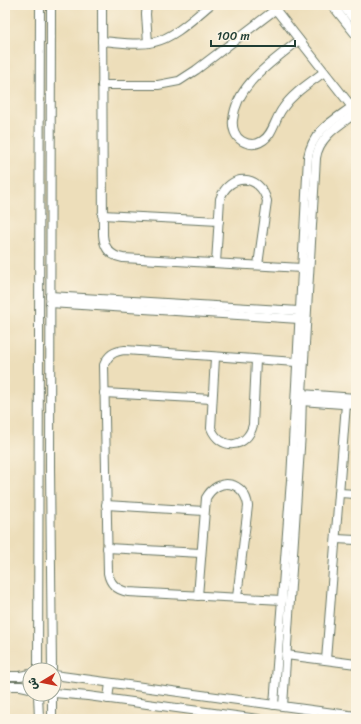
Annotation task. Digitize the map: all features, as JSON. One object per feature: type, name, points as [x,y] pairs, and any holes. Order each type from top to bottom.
[{"type":"street","points":[[38,662],[40,5]]},
{"type":"street","points":[[51,5],[50,623],[52,662]]},
{"type":"street","points":[[102,5],[102,235],[104,245],[110,252],[118,257],[302,268]]},
{"type":"street","points":[[147,5],[146,14],[148,43]]},
{"type":"street","points":[[102,41],[148,43],[160,40],[170,35],[210,5]]},
{"type":"street","points":[[332,5],[356,34]]},
{"type":"street","points":[[342,5],[356,22]]},
{"type":"street","points":[[102,85],[158,85],[179,81],[191,74],[274,7],[324,72],[355,108],[322,141],[311,170],[302,268],[304,287],[299,315],[296,362],[297,433],[283,706]]},
{"type":"street","points":[[299,40],[256,77],[244,91],[239,100],[232,125],[234,133],[239,140],[246,144],[255,144],[267,138],[278,115],[289,100],[324,72]]},
{"type":"street","points":[[39,67],[51,68]]},
{"type":"street","points":[[274,705],[301,397],[304,287],[311,170]]},
{"type":"street","points":[[39,173],[50,172]]},
{"type":"street","points":[[216,263],[220,199],[223,192],[232,183],[239,180],[246,180],[252,181],[262,189],[267,201],[258,266]]},
{"type":"street","points":[[102,214],[219,221]]},
{"type":"street","points":[[50,300],[299,315]]},
{"type":"street","points":[[282,600],[128,592],[117,588],[109,579],[107,548],[104,365],[106,360],[114,352],[119,350],[215,358],[296,362]]},
{"type":"street","points":[[215,358],[211,428],[217,438],[226,444],[244,441],[248,437],[253,426],[256,360]]},
{"type":"street","points":[[104,394],[212,399]]},
{"type":"street","points":[[301,397],[324,399],[356,398]]},
{"type":"street","points":[[324,399],[356,405]]},
{"type":"street","points":[[326,660],[346,404]]},
{"type":"street","points":[[38,466],[50,467]]},
{"type":"street","points":[[198,596],[206,498],[209,493],[218,486],[224,484],[236,486],[245,494],[248,506],[237,597]]},
{"type":"street","points":[[339,493],[356,494]]},
{"type":"street","points":[[106,504],[204,511]]},
{"type":"street","points":[[336,539],[356,540]]},
{"type":"street","points":[[107,548],[201,554]]},
{"type":"street","points":[[38,623],[50,623]]},
{"type":"street","points":[[286,655],[356,664]]},
{"type":"street","points":[[277,670],[285,671]]},
{"type":"street","points":[[5,676],[22,675]]},
{"type":"street","points":[[62,676],[355,717]]},
{"type":"street","points":[[108,698],[110,683]]},
{"type":"street","points":[[5,686],[22,686]]},
{"type":"street","points":[[62,695],[108,698],[206,716],[258,719]]},
{"type":"street","points":[[38,702],[39,719]]},
{"type":"street","points":[[52,719],[53,702]]}]
